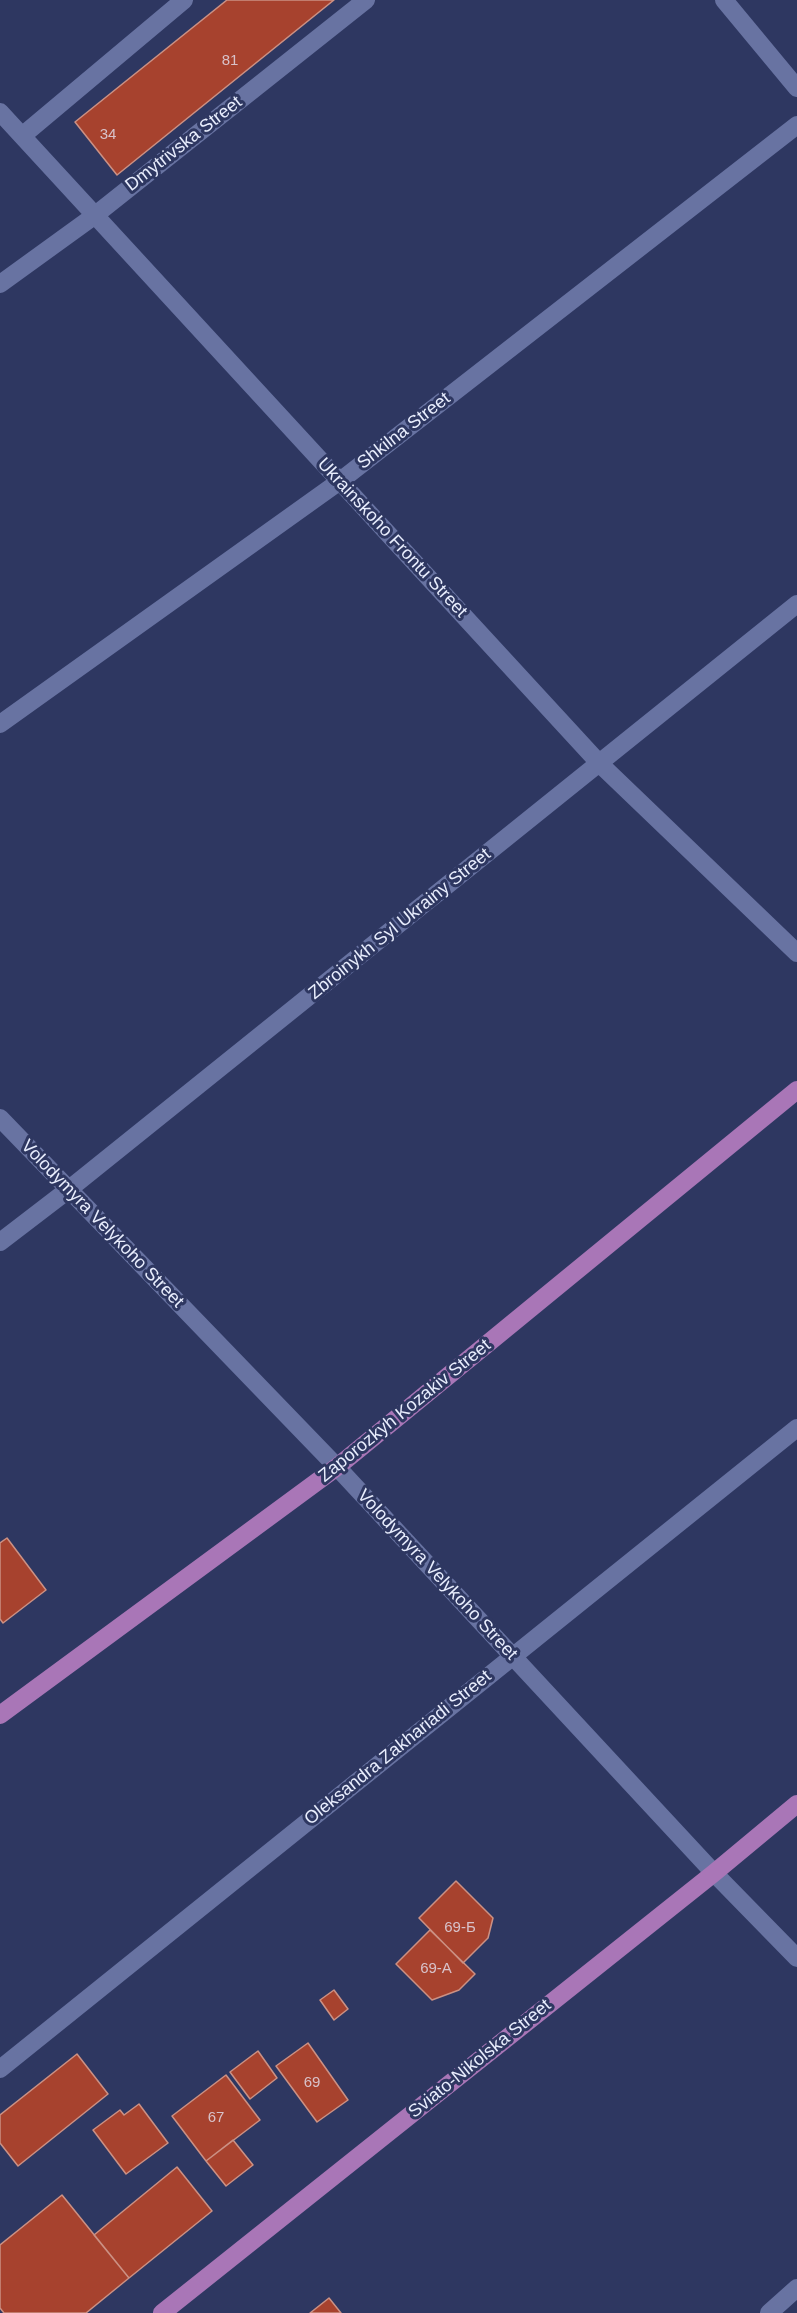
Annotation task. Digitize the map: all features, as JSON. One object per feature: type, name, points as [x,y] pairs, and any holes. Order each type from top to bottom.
[{"type":"main road","name":"Zaporozkyh Kozakiv Street","points":[[0,1715],[337,1467],[797,1090]]},
{"type":"main road","name":"Sviato-Nikolska Street","points":[[162,2313],[714,1873],[797,1804]]},
{"type":"street","points":[[22,136],[184,0]]},
{"type":"street","name":"Dmytrivska Street","points":[[0,284],[94,216],[366,0]]},
{"type":"street","points":[[724,0],[797,88]]},
{"type":"street","name":"Ukrainskoho Frontu Street","points":[[0,112],[600,764],[797,953]]},
{"type":"street","name":"Shkilna Street","points":[[0,724],[339,481],[797,125]]},
{"type":"street","name":"Zbroinykh Syl Ukrainy Street","points":[[0,1242],[68,1190],[797,604]]},
{"type":"street","name":"Volodymyra Velykoho Street","points":[[0,1118],[337,1467],[714,1873],[797,1958]]},
{"type":"street","name":"Oleksandra Zakhariadi Street","points":[[0,2069],[797,1428]]},
{"type":"street","points":[[770,2313],[797,2288]]},
{"type":"building","points":[[227,0],[334,0],[117,175],[75,122]]},
{"type":"building","points":[[7,1538],[46,1590],[3,1623],[0,1619],[0,1543]]},
{"type":"building","points":[[456,1881],[493,1918],[488,1938],[463,1963],[419,1918]]},
{"type":"building","points":[[430,1930],[475,1974],[459,1990],[432,2000],[396,1964]]},
{"type":"building","points":[[334,1990],[348,2009],[334,2020],[320,2000]]},
{"type":"building","points":[[308,2043],[348,2100],[317,2122],[276,2066]]},
{"type":"building","points":[[258,2051],[277,2078],[250,2099],[230,2072]]},
{"type":"building","points":[[77,2054],[108,2094],[18,2166],[0,2143],[0,2115]]},
{"type":"building","points":[[226,2075],[260,2120],[206,2161],[172,2116]]},
{"type":"building","points":[[139,2104],[168,2143],[126,2174],[93,2130],[120,2110],[124,2115]]},
{"type":"building","points":[[233,2140],[253,2165],[226,2186],[206,2161]]},
{"type":"building","points":[[177,2167],[212,2211],[129,2278],[94,2235]]},
{"type":"building","points":[[62,2195],[129,2278],[86,2313],[4,2313],[0,2308],[0,2245]]},
{"type":"building","points":[[329,2298],[341,2313],[310,2313]]}]
